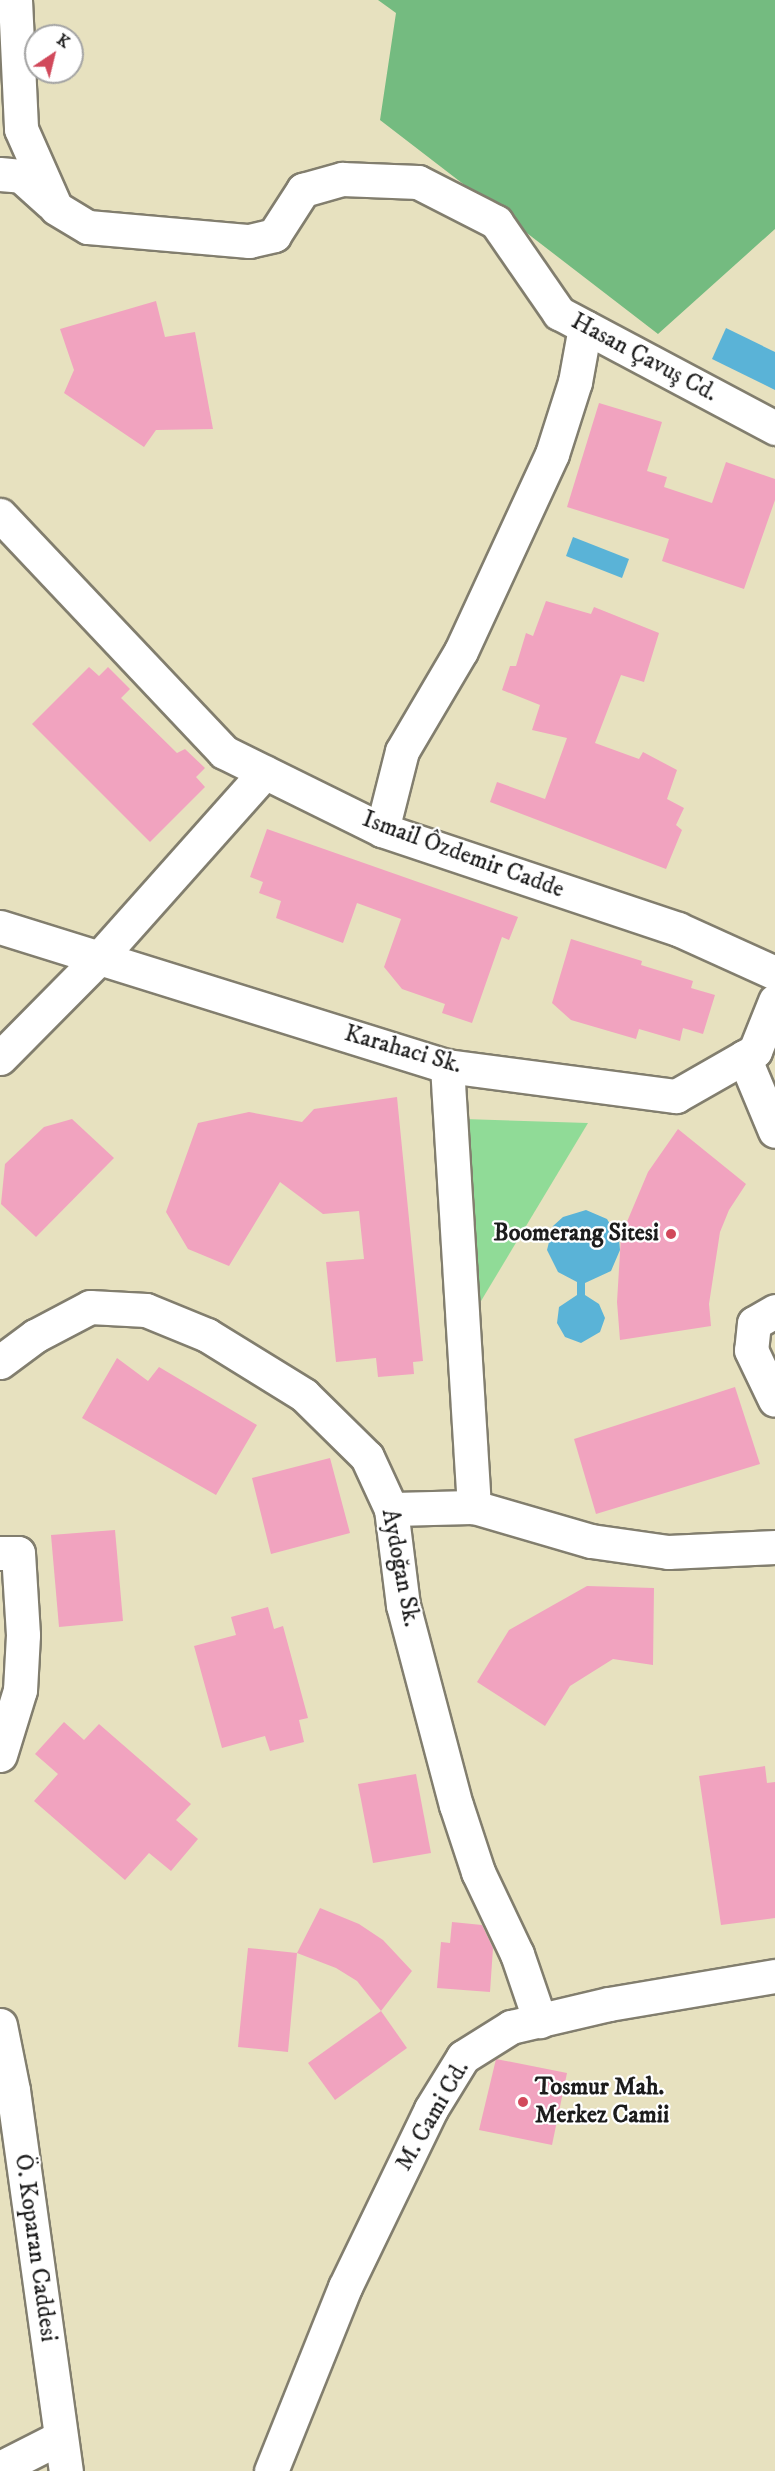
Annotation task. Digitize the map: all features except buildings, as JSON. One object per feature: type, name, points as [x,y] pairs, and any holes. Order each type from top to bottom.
[{"type":"street","points":[[15,0],[21,129],[56,208]]},
{"type":"street","name":"Hasan Çavuş Cd.","points":[[0,174],[21,176],[56,208],[88,227],[249,242],[274,235],[303,190],[342,179],[418,182],[496,222],[559,313],[775,428]]},
{"type":"street","points":[[382,830],[402,751],[461,651],[552,454],[575,382],[585,327]]},
{"type":"street","name":"Ismail Ôzdemir Cadde","points":[[0,515],[224,752],[382,830],[678,929],[775,973]]},
{"type":"street","points":[[0,1058],[101,956],[266,772]]},
{"type":"street","name":"Karahaci Sk.","points":[[0,927],[101,956],[447,1066],[676,1096],[755,1051],[775,1001]]},
{"type":"street","points":[[744,1057],[775,1131]]},
{"type":"street","points":[[447,1066],[474,1507]]},
{"type":"street","name":"Aydoğan Sk.","points":[[0,1362],[35,1336],[90,1307],[146,1310],[207,1335],[304,1395],[367,1457],[391,1509],[403,1605],[456,1806],[478,1872],[517,1954],[540,2020]]},
{"type":"street","points":[[775,1311],[754,1323],[751,1350],[775,1400]]},
{"type":"street","points":[[391,1509],[474,1507],[591,1541],[668,1552],[775,1547]]},
{"type":"street","points":[[0,1553],[18,1553],[23,1635],[20,1690],[0,1755]]},
{"type":"street","name":"M. Cami Cd.","points":[[271,2471],[345,2287],[463,2056],[511,2027],[609,2004],[775,1976]]},
{"type":"street","name":"Ö. Koparan Caddesi","points":[[0,2025],[8,2117],[66,2471]]},
{"type":"street","points":[[0,2468],[61,2437]]},
{"type":"green space","points":[[378,0],[775,0],[775,229],[658,334],[380,120],[396,13]]},
{"type":"green space","points":[[464,1119],[588,1123],[475,1311]]},
{"type":"water","points":[[726,328],[775,352],[775,390],[712,359]]},
{"type":"water","points":[[573,537],[629,559],[622,578],[566,556]]},
{"type":"water","points":[[586,1210],[607,1219],[619,1239],[620,1250],[611,1271],[585,1283],[585,1295],[599,1304],[605,1318],[600,1332],[581,1343],[565,1337],[557,1323],[559,1307],[577,1295],[577,1282],[558,1272],[547,1250],[553,1226],[563,1217]]},
{"type":"place","name":"Boomerang Sitesi","points":[[671,1234]]},
{"type":"place","name":"Tosmur Mah. Merkez Camii","points":[[523,2102]]}]
